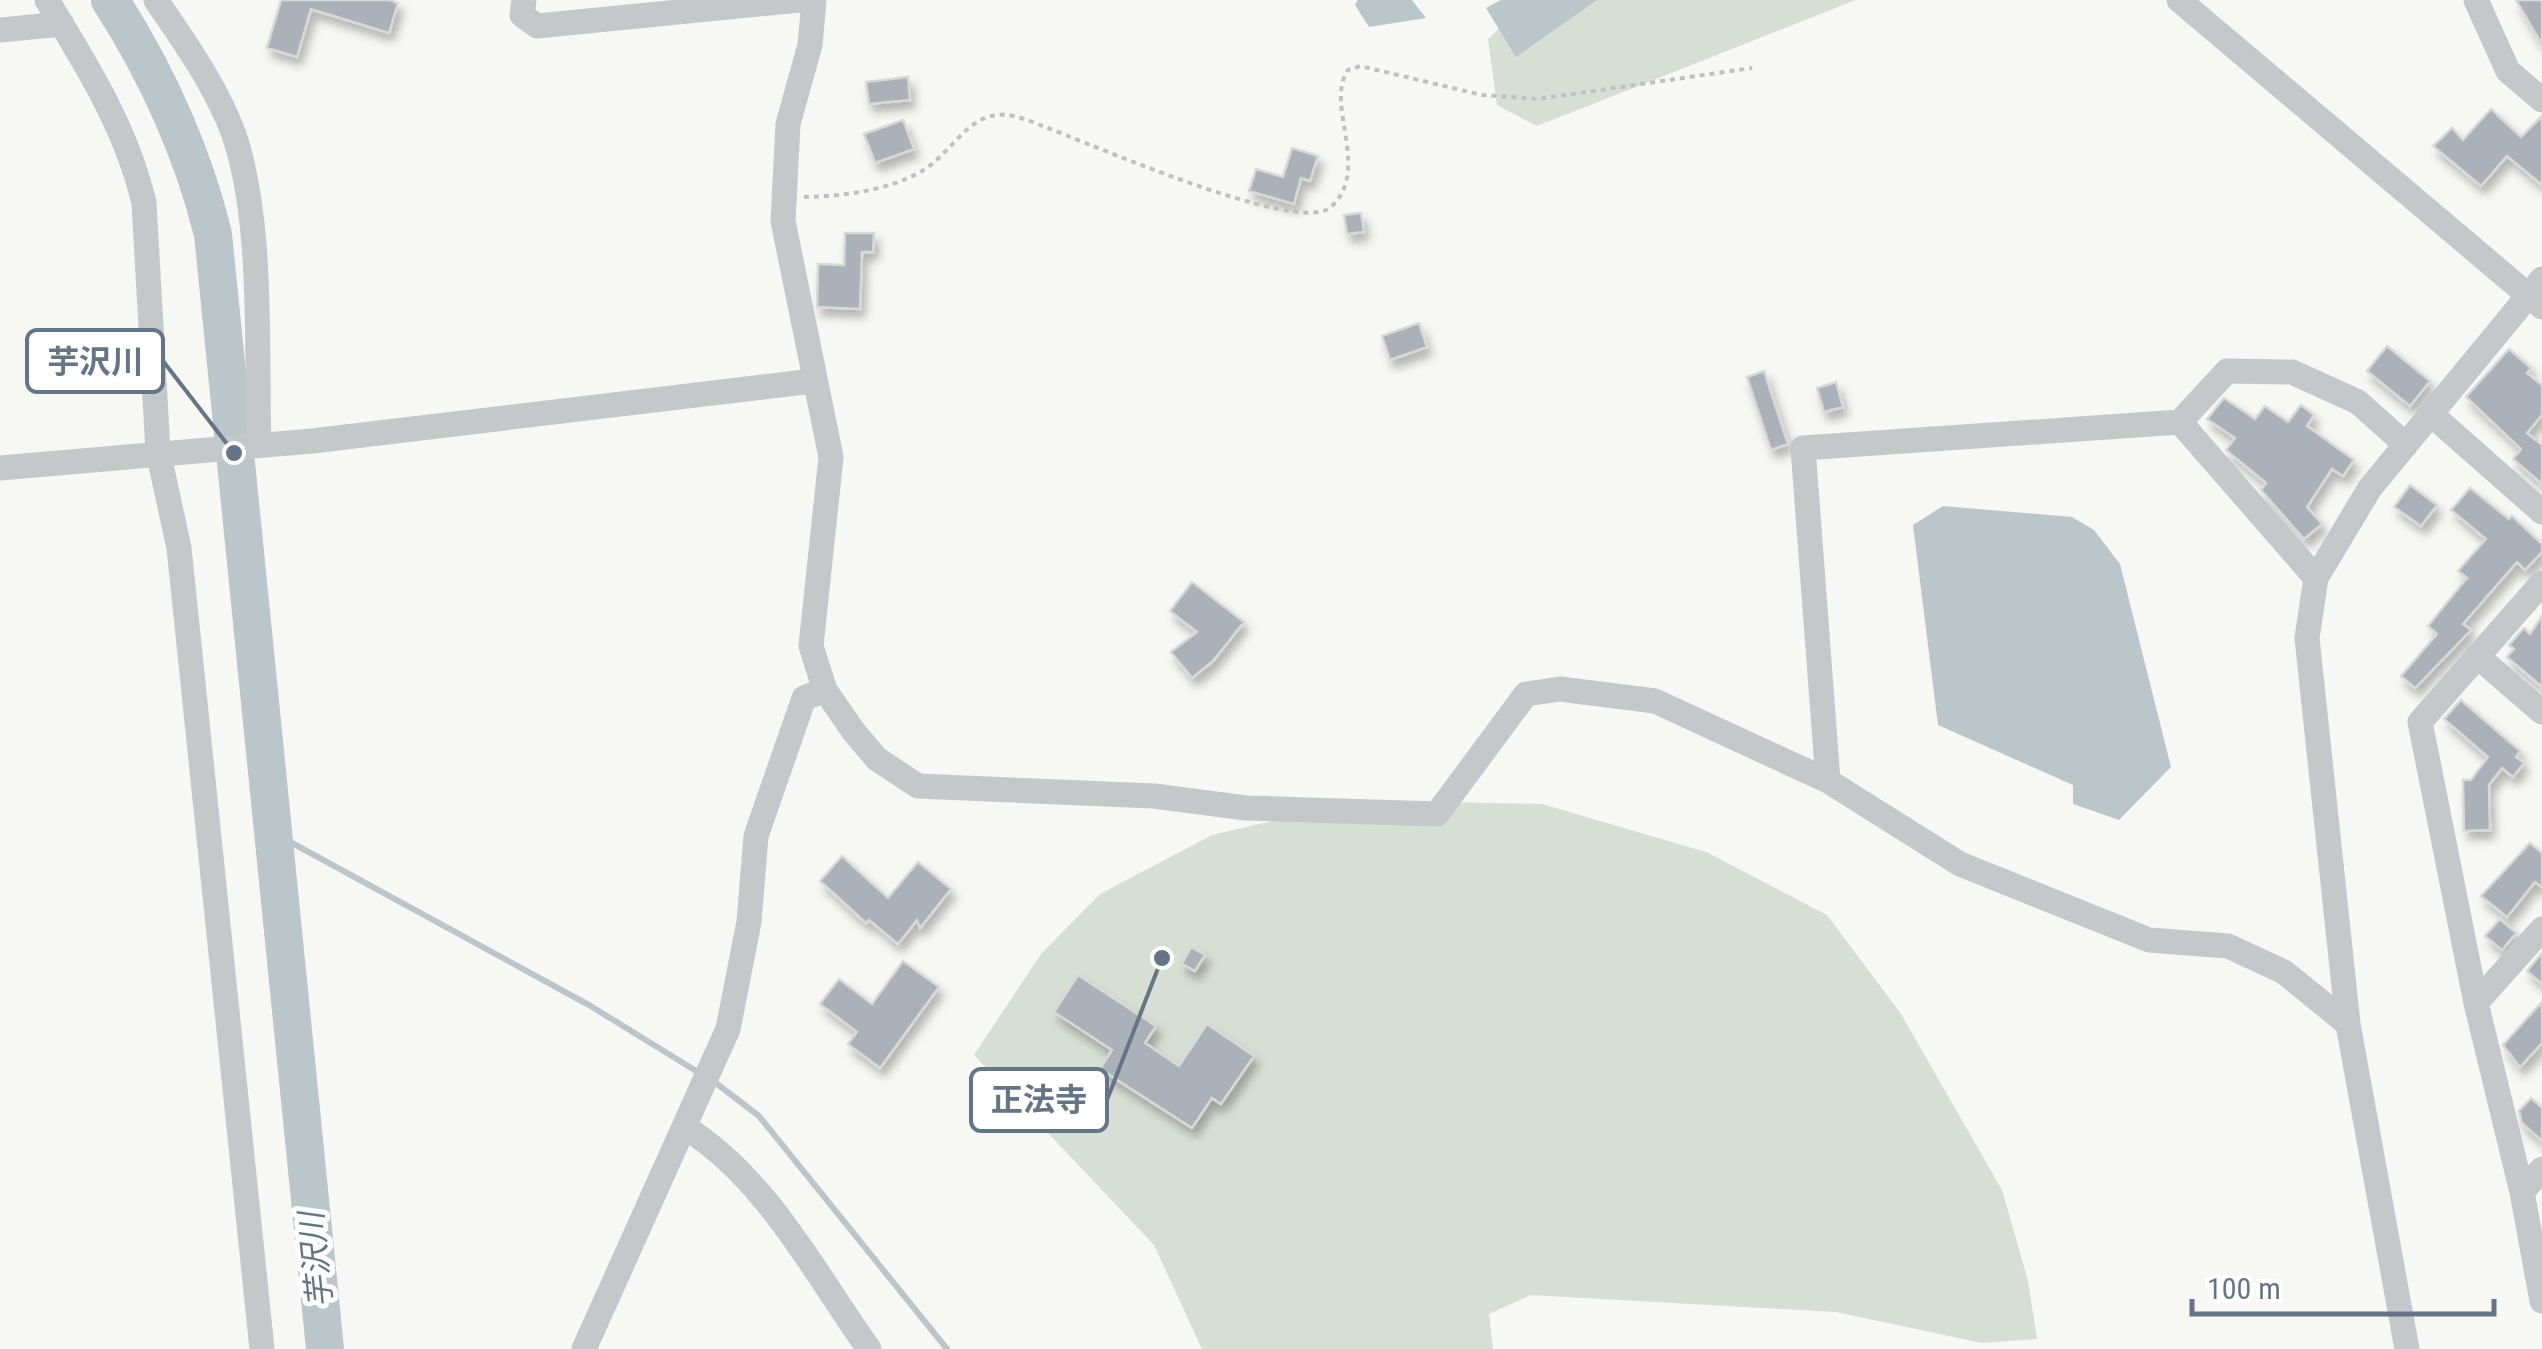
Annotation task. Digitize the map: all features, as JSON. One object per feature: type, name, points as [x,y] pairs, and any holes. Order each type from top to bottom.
[{"type":"street","points":[[47,0],[118,123],[140,183],[262,1349]]},
{"type":"street","points":[[156,0],[212,87],[234,134],[254,274],[252,445]]},
{"type":"street","points":[[524,0],[522,15],[536,26],[800,0]]},
{"type":"street","points":[[814,0],[810,45],[788,124],[782,198],[813,382],[831,457],[810,646],[826,690],[876,759],[918,786],[960,791],[1058,791],[1246,808],[1438,814],[1526,694],[1560,689],[1654,701],[1828,781],[1960,864],[2149,940],[2228,946],[2284,972],[2348,1024]]},
{"type":"street","points":[[2180,0],[2538,294],[2370,488],[2316,578],[2307,638],[2348,1024],[2407,1349]]},
{"type":"street","points":[[2476,0],[2508,70],[2542,100]]},
{"type":"street","points":[[0,30],[62,24]]},
{"type":"street","points":[[1828,781],[1803,448],[2180,422],[2227,371],[2292,372],[2358,402],[2406,446]]},
{"type":"street","points":[[0,468],[252,445],[813,382]]},
{"type":"street","points":[[2432,415],[2542,512]]},
{"type":"street","points":[[2180,422],[2316,578]]},
{"type":"street","points":[[2542,583],[2420,722],[2476,1003],[2522,1192],[2542,1301]]},
{"type":"street","points":[[2478,656],[2542,712]]},
{"type":"street","points":[[584,1349],[728,1029],[749,922],[756,836],[766,798],[804,698],[826,690]]},
{"type":"street","points":[[2476,1003],[2542,930]]},
{"type":"street","points":[[687,1125],[744,1174],[869,1349]]},
{"type":"street","points":[[2522,1192],[2542,1169]]},
{"type":"path","points":[[782,198],[880,189],[931,164],[972,122],[1001,114],[1149,170],[1277,208],[1320,212],[1331,206],[1340,192],[1348,159],[1350,142],[1339,88],[1348,70],[1360,66],[1393,70],[1482,95],[1538,99],[1752,68]]},
{"type":"shaded area","points":[[1358,0],[1412,0],[1426,18],[1369,27],[1355,5]]},
{"type":"shaded area","points":[[1501,0],[1597,0],[1516,57],[1486,8]]},
{"type":"shaded area","points":[[1530,0],[1856,0],[1537,126],[1497,105],[1488,39]]},
{"type":"shaded area","points":[[1943,506],[2072,517],[2094,530],[2120,564],[2171,767],[2119,820],[2073,804],[2073,785],[1938,725],[1913,525]]},
{"type":"shaded area","points":[[1362,800],[1542,804],[1706,852],[1827,915],[1901,1014],[2002,1190],[2028,1281],[2037,1339],[1982,1343],[1836,1312],[1531,1295],[1489,1314],[1493,1349],[1202,1349],[1154,1245],[974,1055],[1041,954],[1100,894],[1212,835]]},
{"type":"building","points":[[281,0],[398,3],[389,33],[311,9],[297,57],[267,48]]},
{"type":"building","points":[[2516,0],[2542,0],[2542,45]]},
{"type":"building","points":[[908,77],[910,100],[869,104],[866,82]]},
{"type":"building","points":[[2491,109],[2521,137],[2542,116],[2542,185],[2507,156],[2481,186],[2433,146],[2452,128],[2463,140]]},
{"type":"building","points":[[903,120],[914,149],[875,163],[864,134]]},
{"type":"building","points":[[1292,148],[1318,156],[1310,181],[1301,178],[1294,204],[1249,191],[1256,169],[1283,177]]},
{"type":"building","points":[[1361,213],[1364,232],[1347,234],[1344,215]]},
{"type":"building","points":[[845,233],[874,233],[873,252],[862,252],[860,309],[817,307],[818,264],[844,265]]},
{"type":"building","points":[[1419,323],[1427,347],[1390,360],[1382,336]]},
{"type":"building","points":[[2387,346],[2430,381],[2410,406],[2367,371]]},
{"type":"building","points":[[2509,349],[2531,368],[2527,373],[2542,385],[2542,415],[2527,433],[2542,445],[2542,484],[2513,459],[2521,449],[2466,397]]},
{"type":"building","points":[[1764,371],[1788,444],[1771,450],[1747,377]]},
{"type":"building","points":[[1836,382],[1843,407],[1824,412],[1817,388]]},
{"type":"building","points":[[2224,398],[2255,419],[2265,406],[2288,422],[2301,405],[2314,415],[2307,426],[2354,460],[2343,476],[2332,469],[2307,507],[2322,524],[2304,539],[2261,490],[2266,483],[2226,450],[2235,438],[2207,419]]},
{"type":"building","points":[[2410,485],[2437,505],[2421,526],[2394,507]]},
{"type":"building","points":[[2470,488],[2509,519],[2512,516],[2542,544],[2542,552],[2525,570],[2517,562],[2463,624],[2471,630],[2415,688],[2401,676],[2437,634],[2428,626],[2467,578],[2458,571],[2486,539],[2451,510]]},
{"type":"building","points":[[1192,582],[1244,622],[1213,661],[1192,678],[1171,652],[1197,632],[1170,611]]},
{"type":"building","points":[[2542,616],[2542,687],[2507,657],[2514,649],[2509,645],[2524,628],[2530,634]]},
{"type":"building","points":[[2461,700],[2520,751],[2516,757],[2524,763],[2513,777],[2502,768],[2489,785],[2490,830],[2464,831],[2463,780],[2471,780],[2488,757],[2444,719]]},
{"type":"building","points":[[2530,843],[2542,853],[2542,887],[2535,882],[2507,917],[2481,896]]},
{"type":"building","points":[[842,856],[888,898],[918,862],[951,889],[920,928],[917,920],[898,944],[869,920],[866,923],[820,881]]},
{"type":"building","points":[[2500,919],[2516,933],[2502,950],[2485,936]]},
{"type":"building","points":[[1191,947],[1205,955],[1195,971],[1182,964]]},
{"type":"building","points":[[2542,955],[2542,984],[2527,971]]},
{"type":"building","points":[[903,961],[939,987],[880,1068],[848,1044],[857,1032],[820,1004],[839,979],[872,1004]]},
{"type":"building","points":[[1078,975],[1156,1026],[1145,1043],[1179,1066],[1207,1024],[1254,1056],[1221,1104],[1212,1098],[1192,1128],[1100,1069],[1112,1050],[1054,1012]]},
{"type":"building","points":[[2542,1002],[2542,1043],[2520,1067],[2503,1045]]},
{"type":"building","points":[[2531,1098],[2542,1108],[2542,1141],[2522,1123],[2519,1111]]},
{"type":"waterway","name":"芋沢川","points":[[110,0],[171,113],[195,172],[213,234],[325,1349]]},
{"type":"waterway","points":[[272,832],[589,1005],[701,1074]]},
{"type":"waterway","points":[[712,1080],[759,1116],[947,1349]]},
{"type":"place","name":"芋沢川","points":[[234,453]]},
{"type":"place","name":"正法寺","points":[[1162,958]]}]
